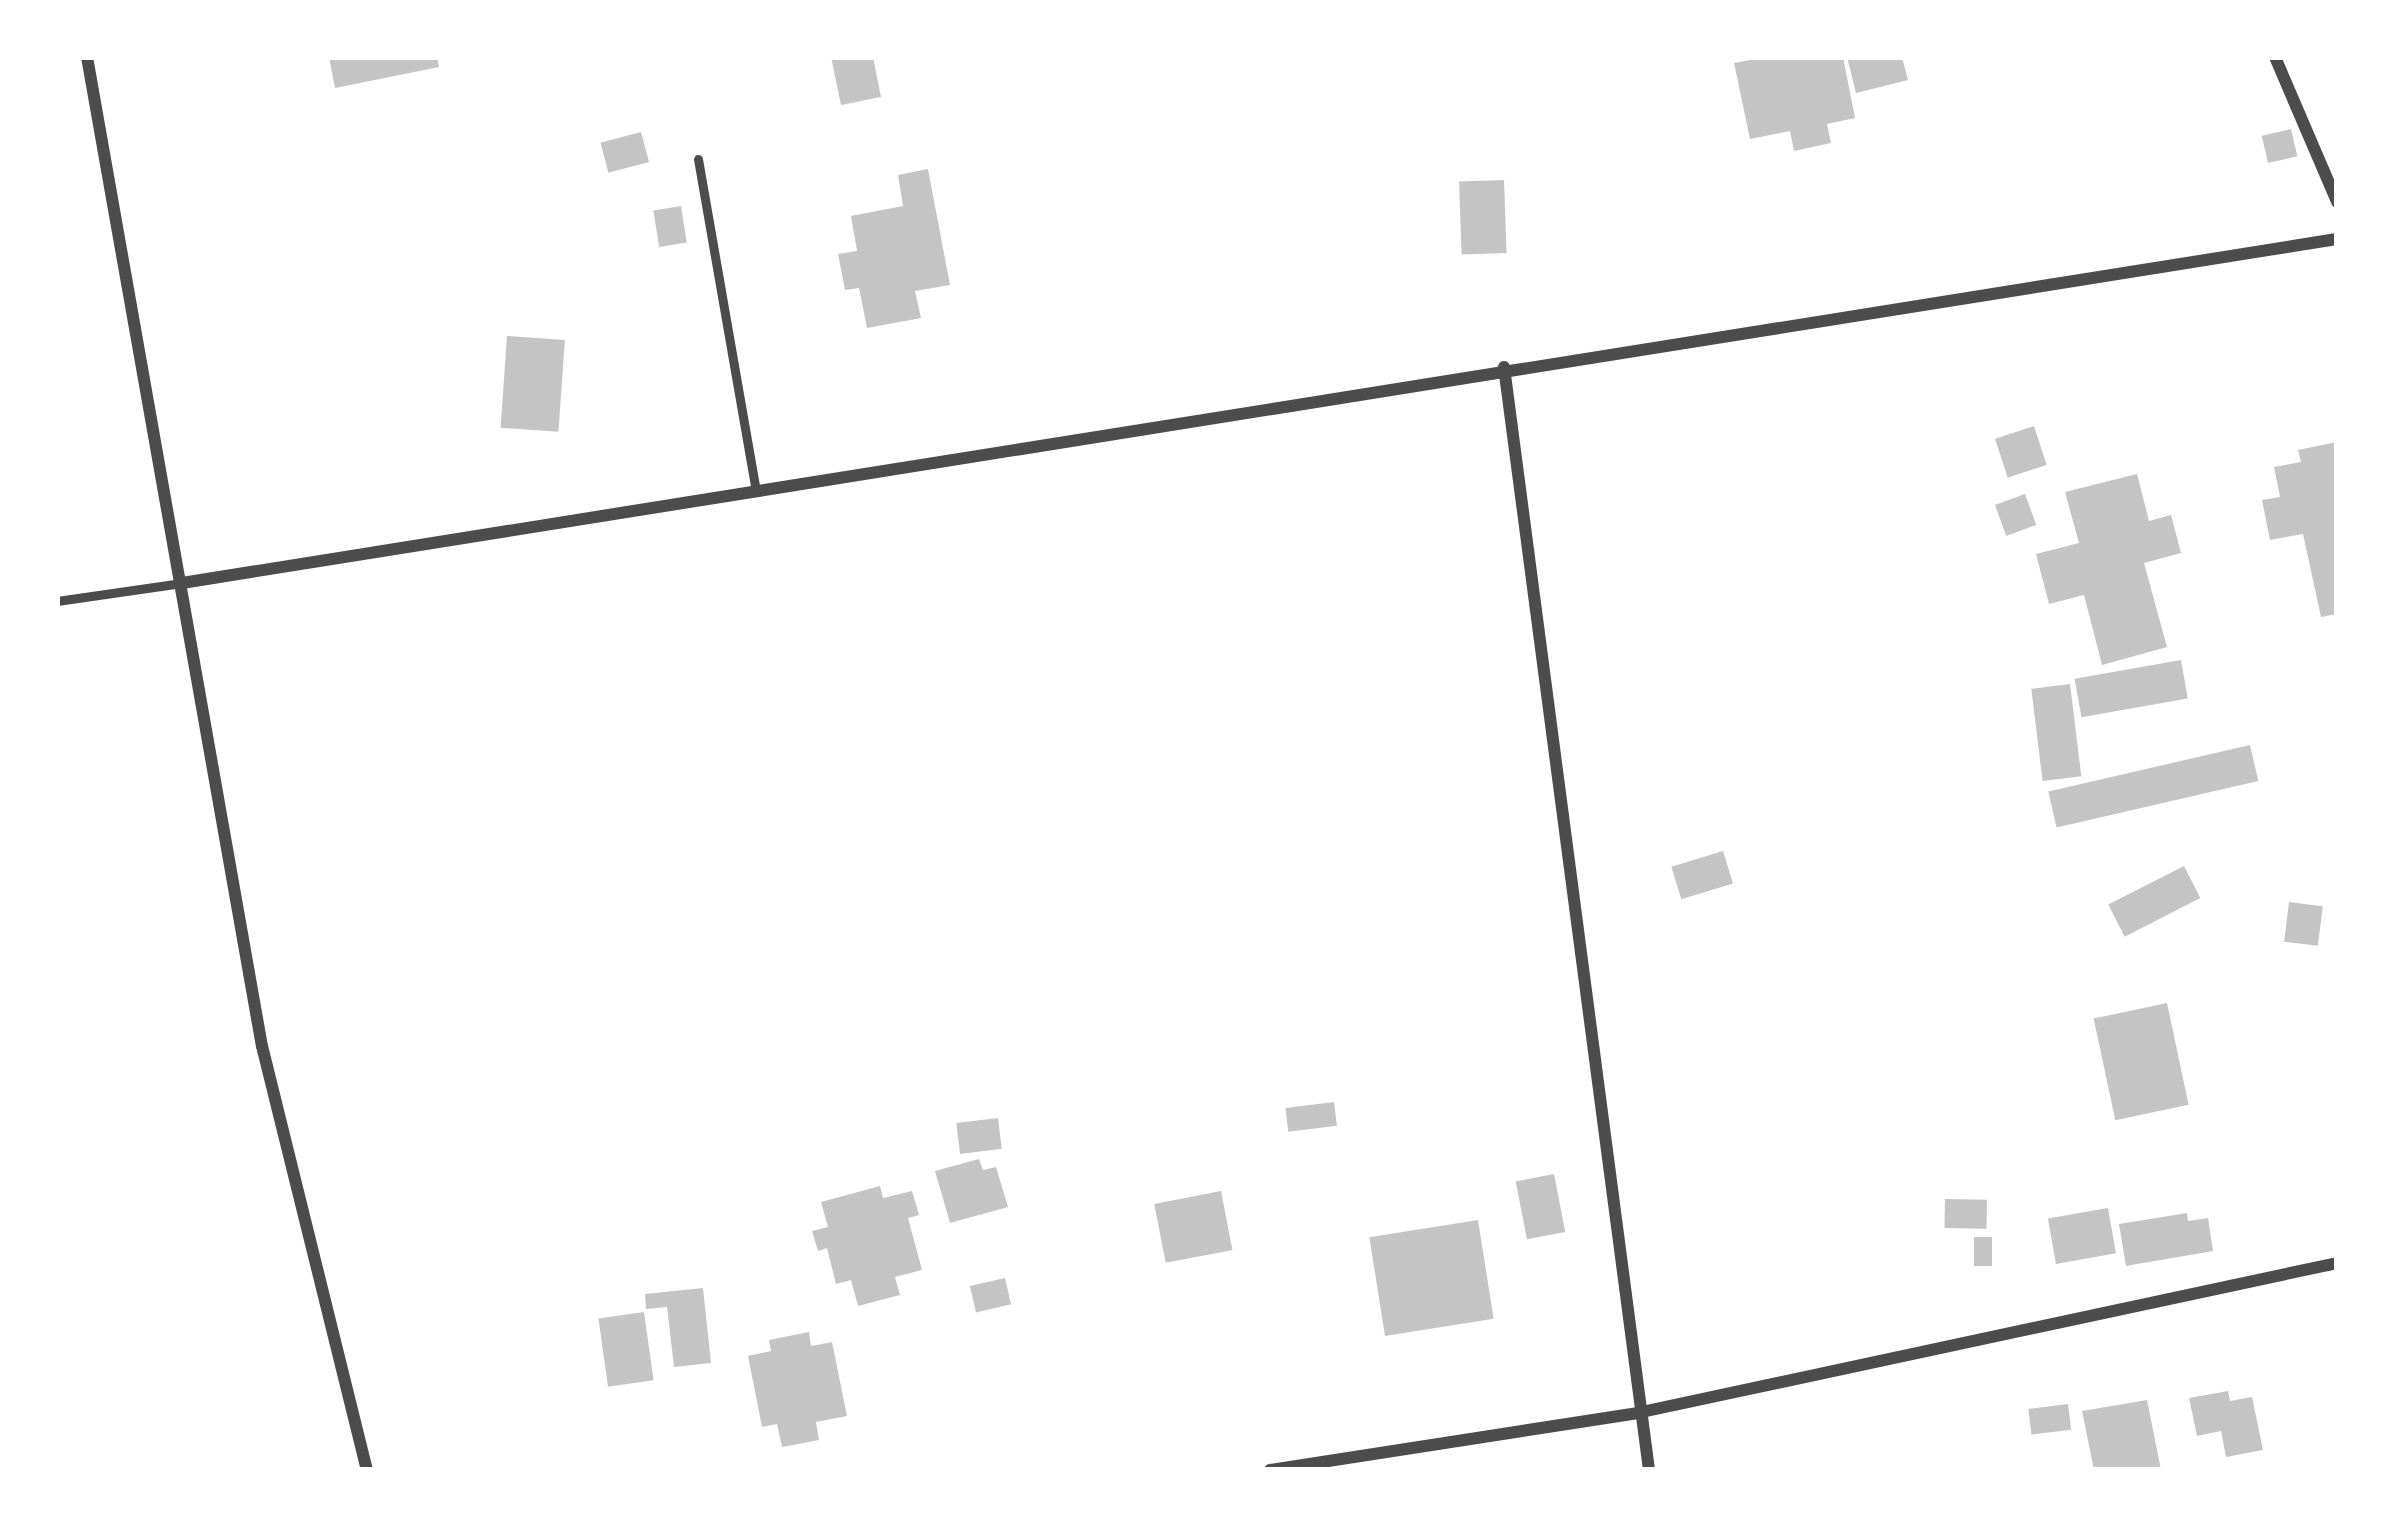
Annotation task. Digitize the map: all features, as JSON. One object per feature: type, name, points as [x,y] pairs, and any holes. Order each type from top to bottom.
[{"type":"street","points":[[87,57],[262,1046],[367,1470]]},
{"type":"street","points":[[2275,57],[2337,202]]},
{"type":"street","points":[[182,583],[1504,368],[2337,239]]},
{"type":"street","points":[[1504,368],[1636,1413],[1649,1470]]},
{"type":"street","points":[[1270,1470],[1636,1413],[2337,1263]]},
{"type":"lane","points":[[698,158],[756,490]]},
{"type":"lane","points":[[57,601],[182,583]]},
{"type":"building","points":[[329,57],[437,57],[439,67],[335,88]]},
{"type":"building","points":[[831,57],[873,57],[881,97],[841,105]]},
{"type":"building","points":[[1766,57],[1843,57],[1855,118],[1827,124],[1831,143],[1794,151],[1790,131],[1750,139],[1734,63]]},
{"type":"building","points":[[1847,57],[1902,57],[1908,80],[1856,93]]},
{"type":"building","points":[[2291,129],[2297,156],[2268,163],[2262,136]]},
{"type":"building","points":[[641,132],[649,162],[608,173],[600,143]]},
{"type":"building","points":[[928,169],[950,285],[915,291],[921,318],[867,328],[859,288],[845,290],[838,254],[857,251],[851,216],[903,206],[898,175]]},
{"type":"building","points":[[1504,180],[1507,253],[1462,255],[1459,182]]},
{"type":"building","points":[[681,206],[687,243],[659,247],[653,210]]},
{"type":"building","points":[[507,336],[565,340],[558,432],[501,428]]},
{"type":"building","points":[[2034,426],[2047,465],[2008,478],[1995,439]]},
{"type":"building","points":[[2337,442],[2337,614],[2321,617],[2303,534],[2270,540],[2262,500],[2280,497],[2274,467],[2301,462],[2298,450]]},
{"type":"building","points":[[2137,474],[2149,521],[2171,515],[2181,553],[2144,563],[2167,647],[2102,665],[2084,595],[2049,604],[2036,554],[2079,543],[2065,492]]},
{"type":"building","points":[[2025,494],[2036,525],[2006,536],[1995,505]]},
{"type":"building","points":[[2181,660],[2188,698],[2081,717],[2075,679]]},
{"type":"building","points":[[2070,684],[2081,776],[2043,781],[2031,689]]},
{"type":"building","points":[[2250,745],[2258,781],[2057,828],[2048,792]]},
{"type":"building","points":[[1723,851],[1733,884],[1681,899],[1671,867]]},
{"type":"building","points":[[2184,866],[2200,898],[2125,937],[2108,905]]},
{"type":"building","points":[[2289,902],[2323,906],[2318,946],[2284,942]]},
{"type":"building","points":[[2167,1003],[2189,1105],[2115,1120],[2094,1019]]},
{"type":"building","points":[[1334,1102],[1337,1126],[1288,1132],[1285,1108]]},
{"type":"building","points":[[998,1118],[1002,1149],[960,1154],[956,1123]]},
{"type":"building","points":[[979,1159],[983,1170],[996,1167],[1008,1207],[950,1223],[935,1171]]},
{"type":"building","points":[[1554,1174],[1565,1232],[1527,1239],[1516,1181]]},
{"type":"building","points":[[880,1186],[883,1198],[912,1191],[919,1215],[908,1218],[922,1270],[895,1277],[900,1295],[858,1306],[851,1280],[836,1284],[827,1248],[818,1251],[812,1231],[828,1227],[821,1202]]},
{"type":"building","points":[[1221,1191],[1232,1250],[1166,1263],[1154,1204]]},
{"type":"building","points":[[1945,1199],[1987,1200],[1986,1229],[1944,1228]]},
{"type":"building","points":[[2108,1208],[2116,1253],[2056,1264],[2048,1219]]},
{"type":"building","points":[[2187,1213],[2188,1221],[2208,1218],[2213,1251],[2126,1266],[2119,1224]]},
{"type":"building","points":[[1478,1220],[1494,1319],[1385,1336],[1369,1237]]},
{"type":"building","points":[[1974,1237],[1992,1237],[1992,1266],[1974,1266]]},
{"type":"building","points":[[1005,1278],[1011,1304],[976,1312],[970,1286]]},
{"type":"building","points":[[703,1288],[711,1363],[674,1367],[667,1307],[646,1309],[645,1294]]},
{"type":"building","points":[[644,1312],[654,1380],[608,1387],[598,1318]]},
{"type":"building","points":[[809,1332],[811,1346],[832,1342],[847,1416],[816,1422],[819,1440],[782,1447],[777,1424],[762,1427],[748,1356],[771,1351],[769,1340]]},
{"type":"building","points":[[2228,1391],[2230,1401],[2252,1397],[2263,1450],[2226,1457],[2221,1431],[2197,1436],[2189,1398]]},
{"type":"building","points":[[2147,1400],[2161,1470],[2094,1470],[2082,1411]]},
{"type":"building","points":[[2068,1404],[2071,1430],[2031,1435],[2028,1409]]}]
